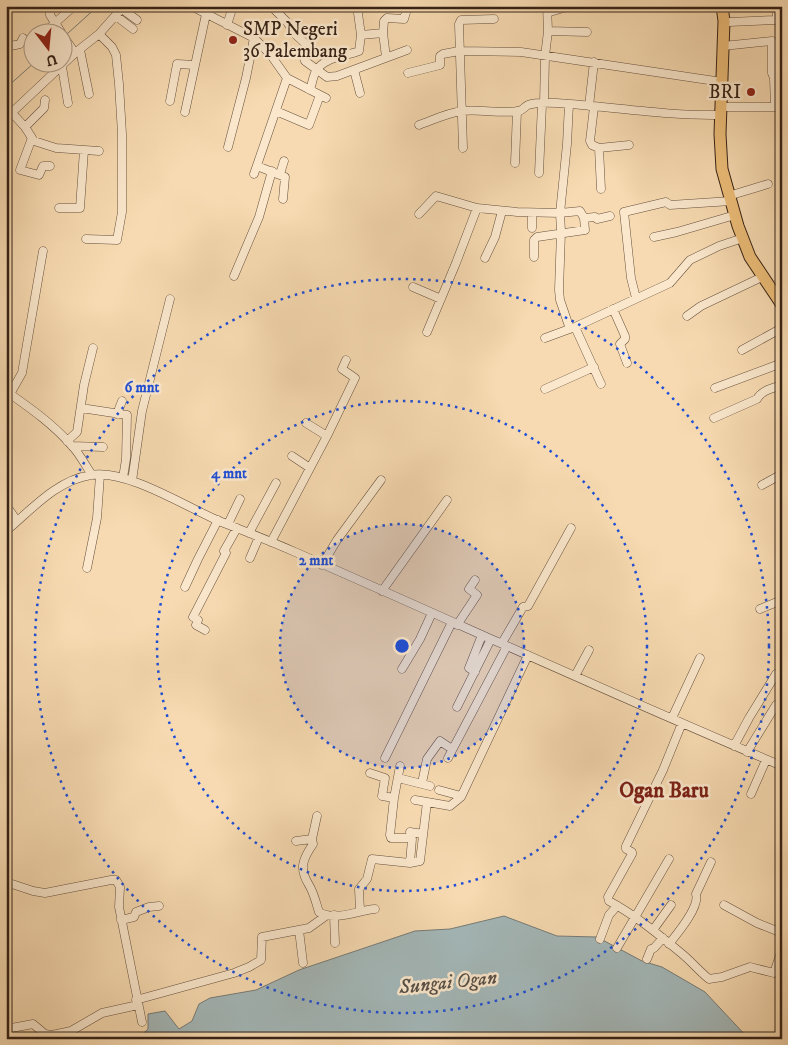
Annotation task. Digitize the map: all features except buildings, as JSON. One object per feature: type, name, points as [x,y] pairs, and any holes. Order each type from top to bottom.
[{"type":"highway","points":[[722,6],[726,46],[723,110]]},
{"type":"highway","points":[[728,6],[729,22],[722,82],[728,167],[735,215],[750,257],[782,305]]},
{"type":"highway","points":[[733,198],[757,257],[782,293]]},
{"type":"street","points":[[50,6],[50,15],[54,22]]},
{"type":"street","points":[[64,22],[74,6]]},
{"type":"street","points":[[192,6],[254,38],[270,54],[287,78],[323,96],[309,125],[276,111]]},
{"type":"street","points":[[227,25],[233,6]]},
{"type":"street","points":[[272,6],[309,46],[310,50],[304,60],[329,78],[407,50]]},
{"type":"street","points":[[310,90],[316,70],[332,60],[359,51],[361,34],[357,6]]},
{"type":"street","points":[[386,57],[383,33],[384,21],[386,18],[404,19],[408,6]]},
{"type":"street","points":[[539,173],[549,9],[570,6]]},
{"type":"street","points":[[729,22],[775,20],[777,18],[776,6]]},
{"type":"street","points":[[72,58],[100,34],[123,8],[137,20]]},
{"type":"street","points":[[185,112],[206,14]]},
{"type":"street","points":[[116,16],[133,29]]},
{"type":"street","points":[[463,148],[459,22],[494,19]]},
{"type":"street","points":[[548,31],[587,32]]},
{"type":"street","points":[[361,34],[383,33]]},
{"type":"street","points":[[86,239],[118,240],[122,212],[122,137],[116,55],[112,47],[100,34]]},
{"type":"street","points":[[228,147],[254,38]]},
{"type":"street","points":[[6,47],[20,44],[22,40]]},
{"type":"street","points":[[419,125],[446,114],[462,111],[517,111],[523,110],[529,105],[543,104],[569,104],[694,116],[723,110],[778,107],[778,78],[772,73],[772,41],[726,46]]},
{"type":"street","points":[[72,46],[78,52],[89,94]]},
{"type":"street","points":[[408,73],[440,66],[441,55],[459,51],[521,52],[722,82]]},
{"type":"street","points":[[594,62],[590,141],[592,145],[599,148],[629,145]]},
{"type":"street","points":[[170,101],[177,64],[195,65]]},
{"type":"street","points":[[354,70],[360,92]]},
{"type":"street","points":[[50,166],[43,166],[39,175],[20,170],[32,136],[25,127],[9,116],[57,72]]},
{"type":"street","points":[[63,72],[68,103]]},
{"type":"street","points":[[254,174],[287,78]]},
{"type":"street","points":[[25,127],[44,108],[45,100]]},
{"type":"street","points":[[569,104],[560,213],[560,300],[601,384]]},
{"type":"street","points":[[515,164],[517,111]]},
{"type":"street","points":[[31,140],[56,148],[98,151]]},
{"type":"street","points":[[599,148],[601,189]]},
{"type":"street","points":[[59,208],[80,208],[84,150]]},
{"type":"street","points":[[234,276],[276,172],[284,161]]},
{"type":"street","points":[[256,166],[276,172],[286,178],[282,198]]},
{"type":"street","points":[[636,298],[631,278],[624,212],[666,202],[670,205],[733,198],[768,184]]},
{"type":"street","points":[[419,214],[436,196],[477,208],[502,211],[560,213],[579,210],[584,218],[584,230],[561,232],[535,238],[534,257]]},
{"type":"street","points":[[427,332],[477,208]]},
{"type":"street","points":[[485,258],[495,237],[502,211]]},
{"type":"street","points":[[532,213],[532,228]]},
{"type":"street","points":[[654,237],[735,215]]},
{"type":"street","points":[[584,218],[595,217],[597,219],[610,216]]},
{"type":"street","points":[[546,338],[573,328],[670,283],[690,260],[743,238]]},
{"type":"street","points":[[43,251],[22,373],[8,393],[45,419],[70,443],[96,475],[97,518],[87,568]]},
{"type":"street","points":[[687,316],[701,306],[762,277]]},
{"type":"street","points":[[413,287],[440,299]]},
{"type":"street","points":[[132,481],[142,411],[170,299]]},
{"type":"street","points":[[613,309],[625,336],[620,344],[628,363]]},
{"type":"street","points":[[742,350],[782,328]]},
{"type":"street","points":[[70,443],[77,432],[84,385],[93,348]]},
{"type":"street","points":[[271,542],[327,436],[355,378],[342,369],[346,360]]},
{"type":"street","points":[[715,388],[782,364]]},
{"type":"street","points":[[545,389],[594,367]]},
{"type":"street","points":[[714,418],[757,399],[761,393],[767,390],[782,385]]},
{"type":"street","points":[[117,414],[122,401]]},
{"type":"street","points":[[81,408],[127,415],[126,459],[123,478]]},
{"type":"street","points":[[306,423],[327,436]]},
{"type":"street","points":[[70,443],[104,447]]},
{"type":"street","points":[[292,456],[310,468]]},
{"type":"street","points":[[762,485],[782,474]]},
{"type":"street","points":[[6,531],[58,488],[69,482],[96,475],[123,478],[782,766]]},
{"type":"street","points":[[322,565],[381,480]]},
{"type":"street","points":[[249,533],[276,483]]},
{"type":"street","points":[[228,524],[240,498]]},
{"type":"street","points":[[382,591],[447,500]]},
{"type":"street","points":[[6,505],[17,522]]},
{"type":"street","points":[[185,587],[196,558],[218,520]]},
{"type":"street","points":[[206,630],[196,625],[198,620],[193,617],[237,528]]},
{"type":"street","points":[[448,758],[523,607],[528,606],[571,528]]},
{"type":"street","points":[[250,558],[259,537]]},
{"type":"street","points":[[385,758],[454,623],[477,595],[469,589],[476,580]]},
{"type":"street","points":[[760,609],[780,603]]},
{"type":"street","points":[[402,669],[420,639],[432,613]]},
{"type":"street","points":[[475,672],[469,668],[482,635]]},
{"type":"street","points":[[457,706],[491,639]]},
{"type":"street","points":[[575,676],[589,650]]},
{"type":"street","points":[[415,800],[450,806],[462,796],[528,655]]},
{"type":"street","points":[[672,718],[700,658]]},
{"type":"street","points":[[734,746],[776,674]]},
{"type":"street","points":[[750,753],[776,705]]},
{"type":"street","points":[[682,723],[663,770],[626,846],[626,849],[632,852],[632,854],[608,897],[609,902],[653,930],[682,953],[706,978],[711,980],[750,967],[774,973],[782,949]]},
{"type":"street","points":[[422,783],[427,759],[440,741],[452,749]]},
{"type":"street","points":[[751,794],[765,759]]},
{"type":"street","points":[[400,766],[390,835],[391,838],[412,839],[410,863]]},
{"type":"street","points":[[370,773],[385,778],[382,796],[394,798]]},
{"type":"street","points":[[398,778],[430,786]]},
{"type":"street","points":[[439,790],[462,796]]},
{"type":"street","points":[[360,912],[359,889],[367,879],[372,859],[410,863],[418,862],[421,859],[427,802]]},
{"type":"street","points":[[316,816],[312,839],[313,844],[306,854],[302,870],[303,877],[308,884],[319,912],[330,915],[375,909]]},
{"type":"street","points":[[410,832],[423,834]]},
{"type":"street","points":[[296,841],[312,839]]},
{"type":"street","points":[[617,948],[669,858]]},
{"type":"street","points":[[669,944],[693,910],[697,898],[696,894],[711,862]]},
{"type":"street","points":[[6,882],[33,891],[45,892],[115,880],[120,891],[121,920],[142,1022]]},
{"type":"street","points":[[653,930],[671,905]]},
{"type":"street","points":[[724,905],[757,923],[782,933]]},
{"type":"street","points":[[121,920],[134,917],[136,912],[149,907],[159,906]]},
{"type":"street","points":[[600,939],[609,915],[617,906]]},
{"type":"street","points":[[6,1029],[30,1024],[45,1034],[52,1035],[71,1031],[102,1014],[200,981],[234,973],[258,963],[262,958],[262,936],[309,928],[330,915]]},
{"type":"street","points":[[330,915],[335,942]]},
{"type":"street","points":[[300,930],[303,963]]},
{"type":"street","points":[[647,959],[651,949],[663,938]]},
{"type":"water","name":"Sungai Ogan","points":[[504,916],[557,936],[597,937],[642,961],[662,967],[705,992],[749,1039],[137,1039],[148,1029],[148,1014],[165,1011],[179,1029],[192,1021],[199,1004],[210,998],[256,990],[299,970],[415,931],[450,929]]},
{"type":"waterway","points":[[72,29],[98,6]]},
{"type":"waterway","points":[[6,88],[24,72]]},
{"type":"place","name":"SMP Negeri 36 Palembang","points":[[233,40]]},
{"type":"place","name":"BRI","points":[[751,92]]},
{"type":"district","name":"Ogan Baru","points":[[664,791]]}]
